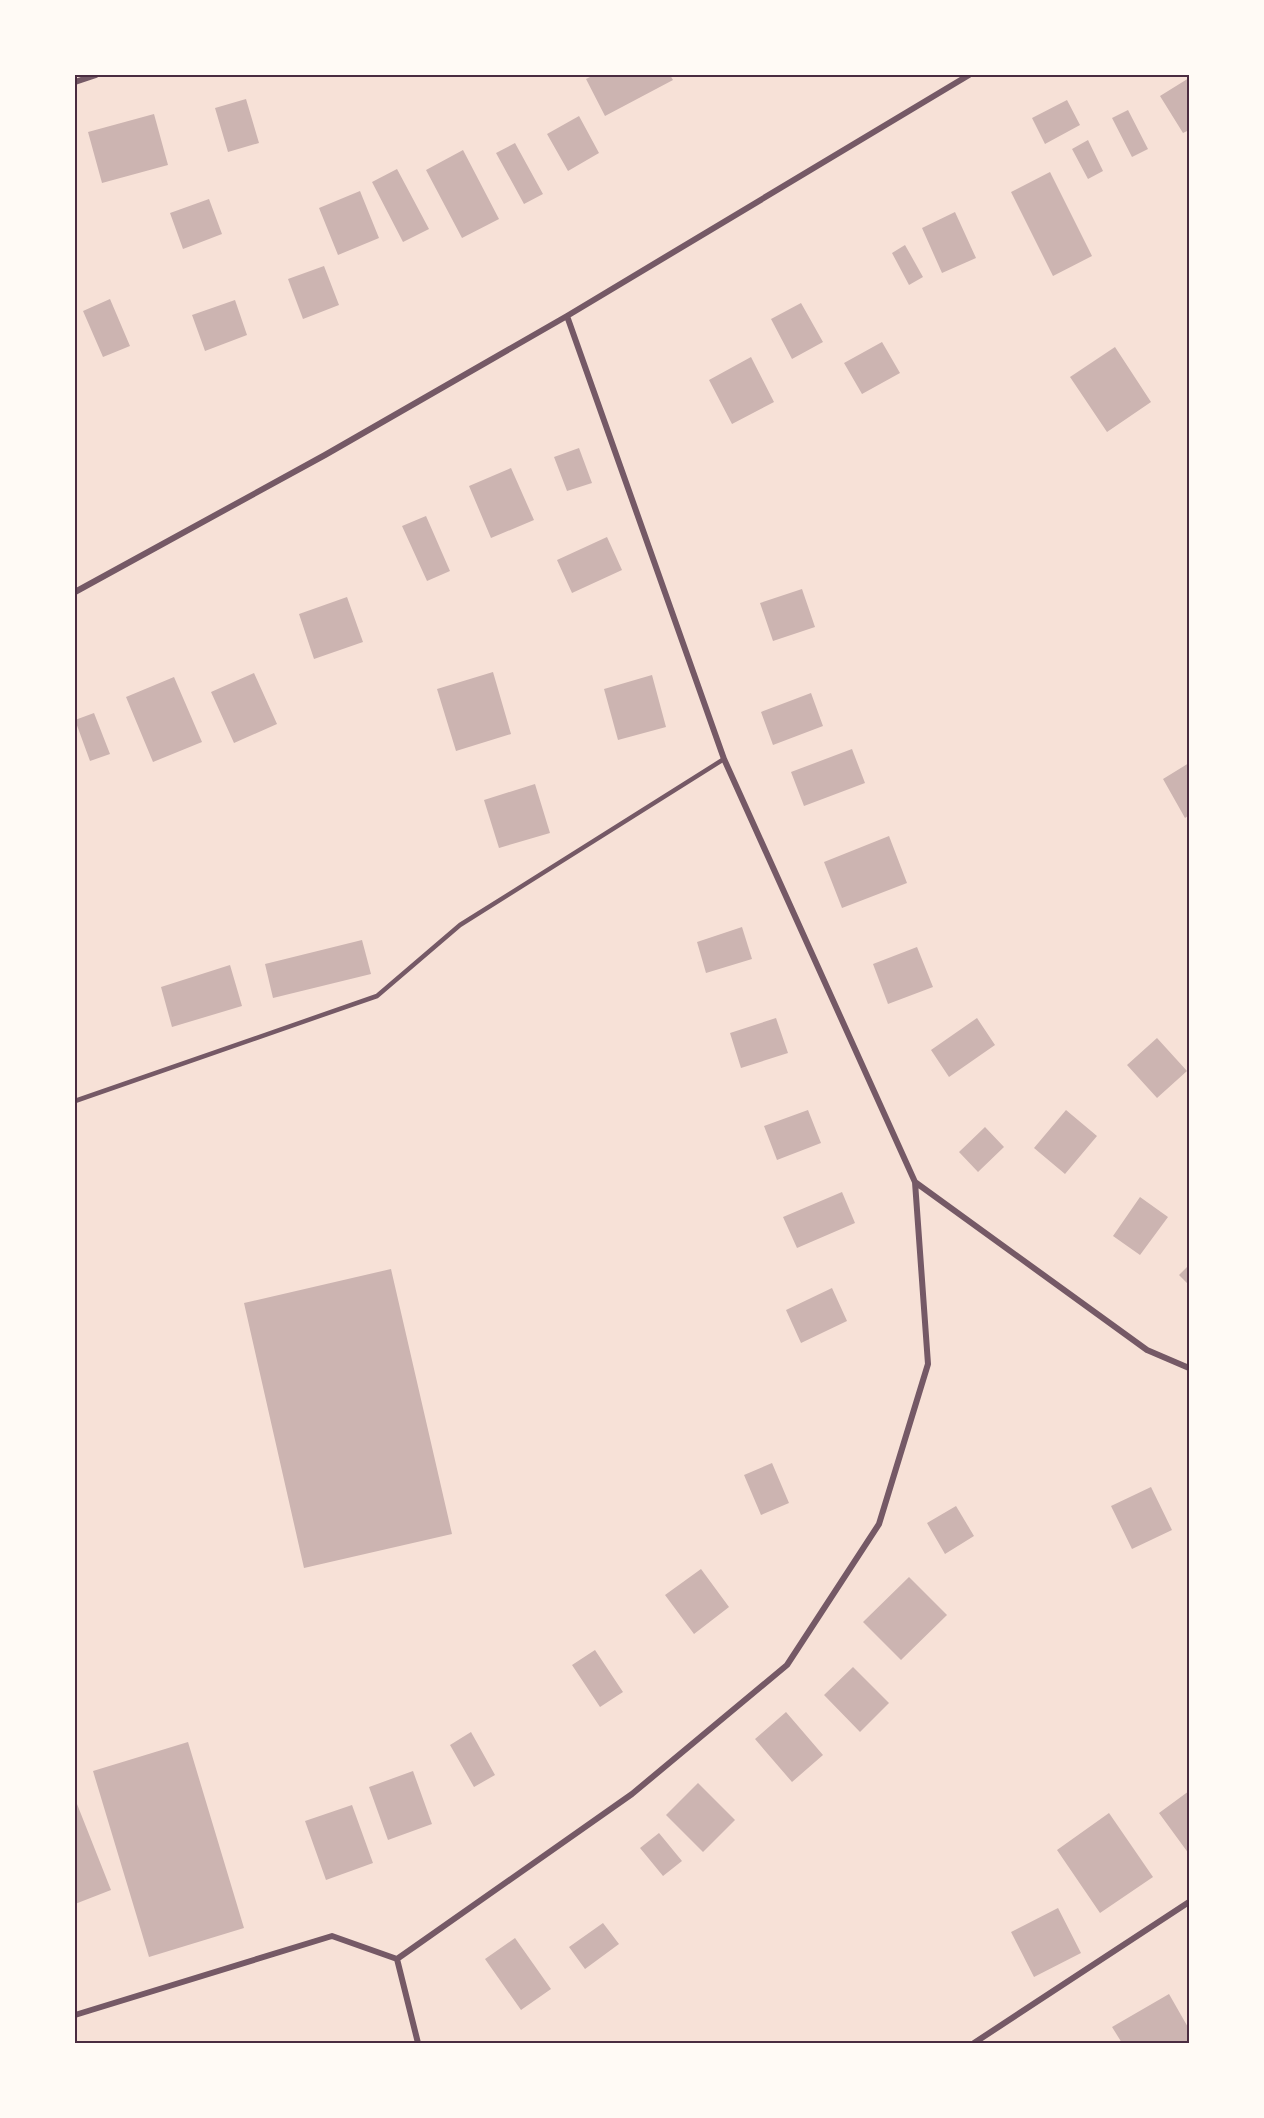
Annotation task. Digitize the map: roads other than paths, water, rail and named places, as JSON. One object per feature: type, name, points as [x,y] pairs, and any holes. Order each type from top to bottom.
[{"type":"street","points":[[75,82],[96,75]]},
{"type":"street","points":[[75,592],[325,455],[567,316],[969,75]]},
{"type":"street","points":[[397,1959],[632,1794],[787,1665],[879,1524],[928,1364],[915,1182],[724,759],[567,316]]},
{"type":"street","points":[[915,1182],[1147,1350],[1189,1368]]},
{"type":"street","points":[[974,2043],[1189,1902]]},
{"type":"street","points":[[75,2015],[332,1936],[397,1959]]},
{"type":"street","points":[[397,1959],[418,2043]]},
{"type":"lane","points":[[75,1101],[377,996],[460,925],[724,759]]}]
